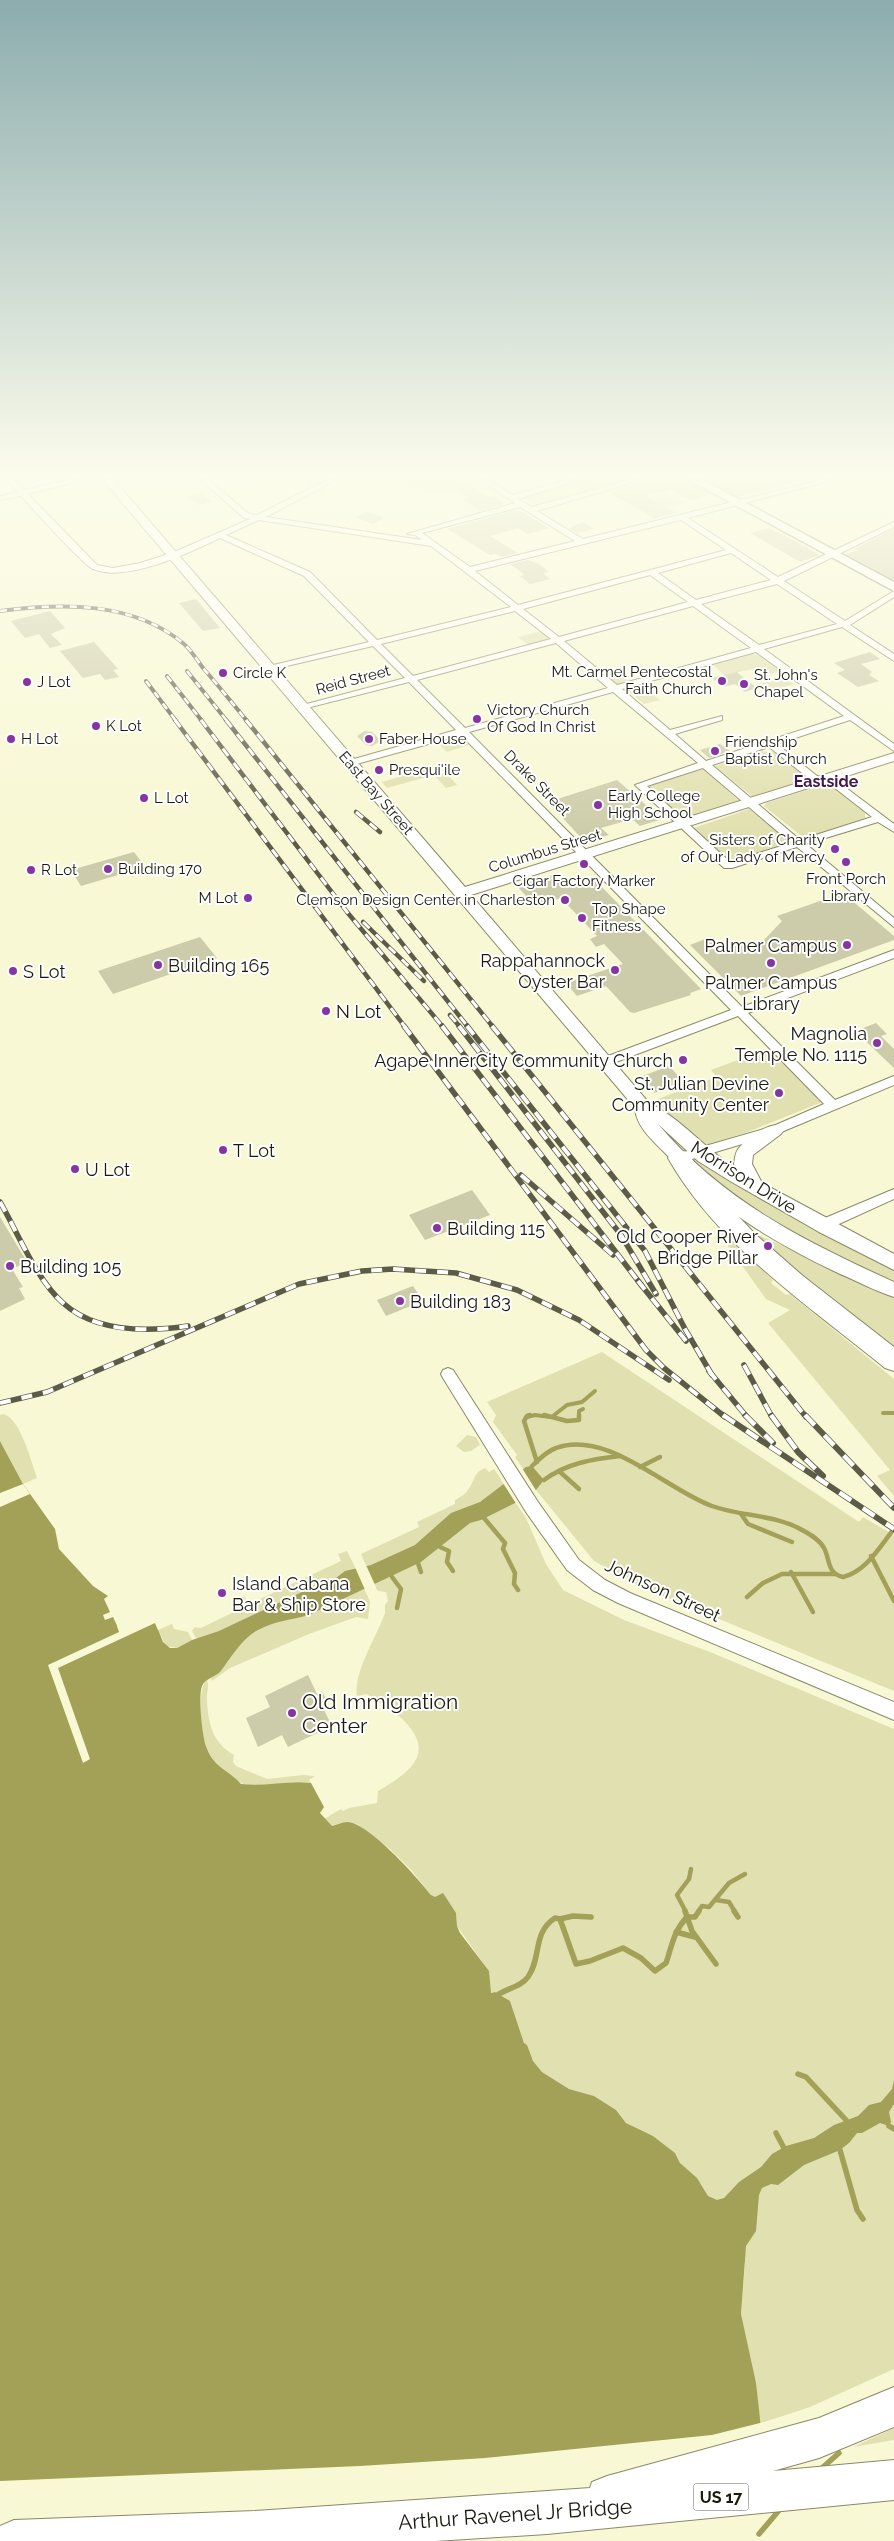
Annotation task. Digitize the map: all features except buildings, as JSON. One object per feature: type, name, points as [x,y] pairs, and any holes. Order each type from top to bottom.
[{"type":"highway","points":[[689,1155],[706,1196],[737,1230],[894,1361]]},
{"type":"highway","points":[[547,2513],[819,2438],[894,2407]]},
{"type":"highway","name":"Arthur Ravenel Jr Bridge","points":[[14,2541],[255,2532],[547,2513],[894,2480]]},
{"type":"main road","name":"East Bay Street","points":[[209,599],[643,1107]]},
{"type":"main road","name":"Columbus Street","points":[[462,893],[894,758]]},
{"type":"main road","name":"Morrison Drive","points":[[643,1107],[658,1113],[689,1155],[738,1210],[769,1230],[837,1265],[894,1290]]},
{"type":"main road","points":[[756,1189],[743,1164],[743,1156],[747,1148],[775,1130]]},
{"type":"main road","name":"Morrison Drive","points":[[689,1155],[894,1263]]},
{"type":"street","name":"Drake Street","points":[[332,599],[833,1106]]},
{"type":"street","points":[[506,599],[616,688],[894,924]]},
{"type":"street","points":[[268,669],[549,599]]},
{"type":"street","points":[[690,599],[894,748]]},
{"type":"street","name":"Reid Street","points":[[302,708],[712,599]]},
{"type":"street","points":[[804,599],[894,658]]},
{"type":"street","points":[[350,763],[844,624],[885,599]]},
{"type":"street","points":[[851,717],[783,737],[771,744],[640,784],[728,866],[879,818]]},
{"type":"street","points":[[669,733],[719,718]]},
{"type":"street","points":[[771,744],[811,776],[834,783],[894,829]]},
{"type":"street","points":[[604,1062],[894,954]]},
{"type":"street","points":[[689,1155],[775,1130],[894,1080]]},
{"type":"street","points":[[823,1225],[894,1194]]},
{"type":"street","name":"Johnson Street","points":[[448,1374],[532,1507],[573,1565],[599,1585],[624,1598],[894,1712]]},
{"type":"green space","points":[[541,631],[550,639],[528,645],[518,637]]},
{"type":"green space","points":[[751,654],[758,655],[780,671],[771,674],[758,668],[724,675],[713,665]]},
{"type":"green space","points":[[611,667],[629,682],[616,685],[598,670]]},
{"type":"green space","points":[[784,677],[794,684],[769,692],[759,684]]},
{"type":"green space","points":[[642,686],[660,700],[644,704],[627,690]]},
{"type":"green space","points":[[461,737],[469,745],[447,752],[438,743]]},
{"type":"green space","points":[[760,751],[777,753],[809,780],[753,797],[715,766]]},
{"type":"green space","points":[[435,767],[443,775],[447,774],[457,785],[446,788],[434,775],[387,788],[382,782]]},
{"type":"green space","points":[[704,769],[740,802],[683,820],[648,788],[651,784]]},
{"type":"green space","points":[[828,786],[835,788],[865,811],[865,818],[804,838],[764,806],[766,803],[816,787]]},
{"type":"green space","points":[[749,809],[789,841],[789,844],[733,863],[729,862],[691,829]]},
{"type":"green space","points":[[770,1048],[821,1101],[820,1103],[745,1133],[702,1146],[691,1140],[655,1100],[717,1077],[711,1070]]},
{"type":"green space","points":[[694,1157],[894,1269],[894,1281],[858,1267],[754,1213],[690,1160]]},
{"type":"green space","points":[[752,1232],[894,1297],[894,1353],[819,1293]]},
{"type":"green space","points":[[723,1234],[773,1280],[771,1283],[786,1295],[790,1294],[894,1379],[894,1496],[877,1476],[890,1470],[768,1323],[790,1310],[766,1299],[721,1236]]},
{"type":"green space","points":[[602,1352],[859,1522],[863,1517],[894,1535],[894,1691],[639,1586],[594,1561],[536,1490],[516,1503],[526,1518],[546,1564],[563,1590],[624,1620],[710,1652],[894,1729],[894,2369],[810,2407],[761,2423],[741,2314],[745,2263],[702,2186],[680,2163],[675,2153],[653,2136],[626,2123],[616,2110],[594,2096],[569,2089],[542,2072],[533,2061],[524,2043],[510,2001],[495,1992],[490,1993],[483,1963],[457,1926],[456,1913],[431,1895],[412,1871],[389,1848],[364,1830],[352,1823],[332,1826],[324,1819],[341,1809],[343,1811],[349,1808],[377,1803],[378,1791],[402,1776],[410,1768],[419,1750],[417,1740],[411,1728],[395,1713],[367,1694],[357,1696],[362,1666],[385,1613],[385,1605],[388,1601],[386,1592],[378,1591],[374,1585],[365,1590],[370,1602],[368,1619],[356,1617],[309,1634],[230,1668],[212,1681],[211,1678],[218,1674],[202,1638],[196,1638],[192,1631],[195,1627],[201,1628],[234,1612],[244,1596],[249,1604],[341,1561],[338,1554],[347,1551],[355,1567],[366,1566],[361,1554],[419,1527],[417,1522],[455,1504],[455,1500],[467,1492],[476,1475],[481,1470],[485,1468],[489,1472],[494,1469],[503,1482],[523,1469],[515,1457],[517,1455],[493,1422],[496,1415],[487,1402]]},
{"type":"green space","points":[[4,1414],[10,1418],[20,1432],[37,1478],[23,1484],[0,1441],[0,1415]]},
{"type":"green space","points":[[467,1435],[476,1437],[480,1445],[471,1451],[464,1452],[456,1446]]},
{"type":"green space","points":[[172,1624],[174,1629],[188,1632],[192,1640],[177,1648],[166,1646],[158,1630]]},
{"type":"green space","points":[[207,1680],[210,1725],[216,1739],[234,1755],[233,1762],[236,1766],[267,1779],[303,1775],[315,1776],[309,1780],[311,1783],[295,1782],[248,1785],[221,1771],[208,1751],[203,1733],[201,1702],[204,1685]]},
{"type":"green space","points":[[894,2428],[894,2440],[853,2447]]},
{"type":"shaded area","points":[[0,1441],[23,1484],[55,1529],[59,1549],[93,1586],[108,1596],[104,1599],[110,1612],[103,1615],[105,1620],[113,1617],[120,1632],[153,1617],[163,1642],[170,1648],[177,1648],[192,1640],[219,1631],[304,1591],[322,1589],[345,1571],[371,1565],[415,1545],[451,1513],[480,1502],[526,1467],[532,1466],[544,1480],[536,1490],[515,1503],[481,1520],[470,1523],[421,1562],[309,1615],[271,1625],[252,1634],[242,1643],[220,1672],[202,1686],[200,1706],[206,1746],[213,1760],[241,1784],[311,1783],[324,1807],[320,1813],[332,1826],[347,1822],[367,1831],[392,1852],[431,1895],[435,1897],[443,1893],[456,1913],[457,1926],[460,1933],[489,1971],[491,1993],[495,1992],[510,2001],[524,2043],[527,2045],[533,2061],[542,2072],[569,2089],[594,2096],[616,2110],[626,2123],[653,2136],[675,2153],[680,2163],[697,2178],[708,2196],[717,2200],[724,2198],[739,2182],[761,2167],[772,2154],[786,2146],[814,2138],[834,2125],[858,2116],[869,2105],[881,2102],[892,2089],[894,2080],[894,2104],[889,2112],[891,2122],[889,2126],[880,2123],[862,2133],[857,2133],[840,2150],[804,2165],[778,2185],[771,2184],[762,2188],[759,2195],[756,2231],[746,2246],[741,2314],[756,2383],[763,2445],[0,2541]]},
{"type":"pier","points":[[522,1468],[537,1492],[517,1505],[501,1480]]},
{"type":"pier","points":[[23,1484],[30,1494],[0,1507],[0,1493]]},
{"type":"pier","points":[[365,1563],[376,1587],[366,1592],[354,1565]]},
{"type":"pier","points":[[152,1615],[155,1616],[160,1629],[158,1630],[155,1623],[58,1668],[90,1759],[83,1763],[48,1665],[119,1632],[117,1626],[119,1625],[121,1629]]},
{"type":"pier","points":[[764,2422],[765,2533],[759,2541],[0,2541],[0,2481],[360,2466],[485,2458],[712,2435]]},
{"type":"waterway","points":[[553,1416],[567,1405],[582,1402],[595,1391]]},
{"type":"waterway","points":[[544,1415],[567,1421],[579,1420],[579,1411],[583,1409]]},
{"type":"waterway","points":[[883,1413],[894,1413]]},
{"type":"waterway","points":[[530,1415],[524,1421],[537,1462]]},
{"type":"waterway","points":[[527,1417],[535,1415],[550,1417]]},
{"type":"waterway","points":[[537,1462],[553,1449],[576,1444],[596,1447],[620,1456]]},
{"type":"waterway","points":[[559,1471],[590,1460],[620,1456]]},
{"type":"waterway","points":[[620,1456],[641,1467]]},
{"type":"waterway","points":[[641,1467],[660,1457]]},
{"type":"waterway","points":[[532,1466],[537,1462]]},
{"type":"waterway","points":[[641,1467],[694,1498],[712,1506],[793,1525],[820,1543],[826,1552],[834,1573],[843,1577],[859,1570],[872,1557]]},
{"type":"waterway","points":[[544,1480],[559,1471]]},
{"type":"waterway","points":[[559,1471],[579,1489]]},
{"type":"waterway","points":[[741,1514],[748,1524],[792,1542]]},
{"type":"waterway","points":[[484,1518],[505,1543],[503,1549],[515,1573],[514,1584],[518,1590]]},
{"type":"waterway","points":[[872,1557],[894,1529]]},
{"type":"waterway","points":[[440,1547],[449,1551],[447,1562],[453,1571]]},
{"type":"waterway","points":[[872,1557],[894,1601]]},
{"type":"waterway","points":[[418,1563],[421,1572]]},
{"type":"waterway","points":[[747,1597],[763,1583],[782,1574],[792,1574]]},
{"type":"waterway","points":[[792,1574],[835,1574]]},
{"type":"waterway","points":[[792,1574],[813,1612]]},
{"type":"waterway","points":[[392,1577],[401,1589],[397,1608]]},
{"type":"waterway","points":[[686,1912],[677,1895],[689,1879],[691,1869]]},
{"type":"waterway","points":[[698,1912],[702,1906],[709,1907],[729,1883],[745,1874]]},
{"type":"waterway","points":[[716,1900],[729,1902],[735,1912]]},
{"type":"waterway","points":[[685,1911],[687,1917]]},
{"type":"waterway","points":[[687,1917],[695,1917],[699,1911]]},
{"type":"waterway","points":[[734,1911],[738,1917]]},
{"type":"waterway","points":[[560,1919],[573,1916],[591,1917]]},
{"type":"waterway","points":[[677,1932],[687,1917]]},
{"type":"waterway","points":[[687,1917],[692,1931],[716,1964]]},
{"type":"waterway","points":[[495,1997],[525,1981],[535,1961],[543,1931],[555,1918],[560,1919]]},
{"type":"waterway","points":[[560,1919],[576,1964],[590,1961],[623,1948],[641,1958],[655,1971],[666,1963],[677,1932]]},
{"type":"waterway","points":[[677,1932],[695,1937]]},
{"type":"waterway","points":[[798,2074],[806,2077],[846,2120]]},
{"type":"waterway","points":[[889,2126],[894,2129]]},
{"type":"waterway","points":[[776,2133],[784,2148]]},
{"type":"waterway","points":[[840,2150],[857,2210],[863,2219]]},
{"type":"waterway","points":[[822,2468],[839,2453]]},
{"type":"waterway","points":[[759,2534],[781,2508]]},
{"type":"railway","points":[[0,611],[48,607],[96,608],[142,620],[164,630],[187,646],[247,721]]},
{"type":"railway","points":[[187,671],[227,721]]},
{"type":"railway","points":[[167,676],[202,721]]},
{"type":"railway","points":[[146,681],[176,721]]},
{"type":"railway","points":[[175,720],[405,1027]]},
{"type":"railway","points":[[201,720],[347,912],[443,1027]]},
{"type":"railway","points":[[226,720],[468,1027]]},
{"type":"railway","points":[[246,720],[493,1027]]},
{"type":"railway","points":[[356,812],[380,832]]},
{"type":"railway","points":[[363,922],[424,981]]},
{"type":"railway","points":[[450,1015],[460,1027]]},
{"type":"railway","points":[[404,1026],[646,1350],[664,1368],[725,1417]]},
{"type":"railway","points":[[442,1026],[642,1286]]},
{"type":"railway","points":[[459,1026],[621,1235],[656,1294]]},
{"type":"railway","points":[[467,1026],[645,1251],[685,1329],[711,1374]]},
{"type":"railway","points":[[492,1026],[806,1417]]},
{"type":"railway","points":[[521,1175],[613,1255]]},
{"type":"railway","points":[[0,1202],[44,1281],[53,1293],[76,1313],[106,1325],[122,1328],[156,1329],[188,1326]]},
{"type":"railway","points":[[0,1403],[47,1392],[299,1284],[362,1271],[393,1269],[456,1273],[517,1290],[579,1320],[669,1380]]},
{"type":"railway","points":[[638,1281],[642,1286]]},
{"type":"railway","points":[[642,1286],[686,1341]]},
{"type":"railway","points":[[744,1365],[772,1417]]},
{"type":"railway","points":[[711,1374],[747,1417]]},
{"type":"railway","points":[[723,1415],[894,1529]]},
{"type":"railway","points":[[771,1415],[798,1452],[823,1476]]},
{"type":"railway","points":[[805,1415],[894,1508]]},
{"type":"railway","points":[[747,1417],[773,1443]]},
{"type":"place","name":"Circle K","points":[[223,673]]},
{"type":"place","name":"Mt. Carmel Pentecostal Faith Church","points":[[722,681]]},
{"type":"place","name":"J Lot","points":[[27,682]]},
{"type":"place","name":"St. John's Chapel","points":[[744,684]]},
{"type":"place","name":"Victory Church Of God In Christ","points":[[477,719]]},
{"type":"place","name":"K Lot","points":[[96,726]]},
{"type":"place","name":"H Lot","points":[[11,739]]},
{"type":"place","name":"Faber House","points":[[369,739]]},
{"type":"place","name":"Friendship Baptist Church","points":[[715,751]]},
{"type":"place","name":"Presqui'ile","points":[[379,770]]},
{"type":"place","name":"L Lot","points":[[144,798]]},
{"type":"place","name":"Early College High School","points":[[598,805]]},
{"type":"place","name":"Sisters of Charity of Our Lady of Mercy","points":[[835,849]]},
{"type":"place","name":"Front Porch Library","points":[[846,862]]},
{"type":"place","name":"Cigar Factory Marker","points":[[584,864]]},
{"type":"place","name":"Building 170","points":[[108,869]]},
{"type":"place","name":"R Lot","points":[[31,870]]},
{"type":"place","name":"M Lot","points":[[248,898]]},
{"type":"place","name":"Clemson Design Center in Charleston","points":[[565,900]]},
{"type":"place","name":"Top Shape Fitness","points":[[582,918]]},
{"type":"place","name":"Palmer Campus","points":[[847,945]]},
{"type":"place","name":"Palmer Campus Library","points":[[771,963]]},
{"type":"place","name":"Building 165","points":[[158,965]]},
{"type":"place","name":"Rappahannock Oyster Bar","points":[[615,970]]},
{"type":"place","name":"S Lot","points":[[13,971]]},
{"type":"place","name":"N Lot","points":[[326,1011]]},
{"type":"place","name":"Magnolia Temple No. 1115","points":[[877,1043]]},
{"type":"place","name":"Agape InnerCity Community Church","points":[[683,1060]]},
{"type":"place","name":"St. Julian Devine Community Center","points":[[779,1093]]},
{"type":"place","name":"T Lot","points":[[223,1150]]},
{"type":"place","name":"U Lot","points":[[75,1169]]},
{"type":"place","name":"Building 115","points":[[437,1228]]},
{"type":"place","name":"Old Cooper River Bridge Pillar","points":[[768,1246]]},
{"type":"place","name":"Building 105","points":[[10,1266]]},
{"type":"place","name":"Building 183","points":[[400,1301]]},
{"type":"place","name":"Island Cabana Bar & Ship Store","points":[[222,1593]]},
{"type":"place","name":"Old Immigration Center","points":[[292,1713]]},
{"type":"district","name":"Eastside","points":[[826,781]]}]
